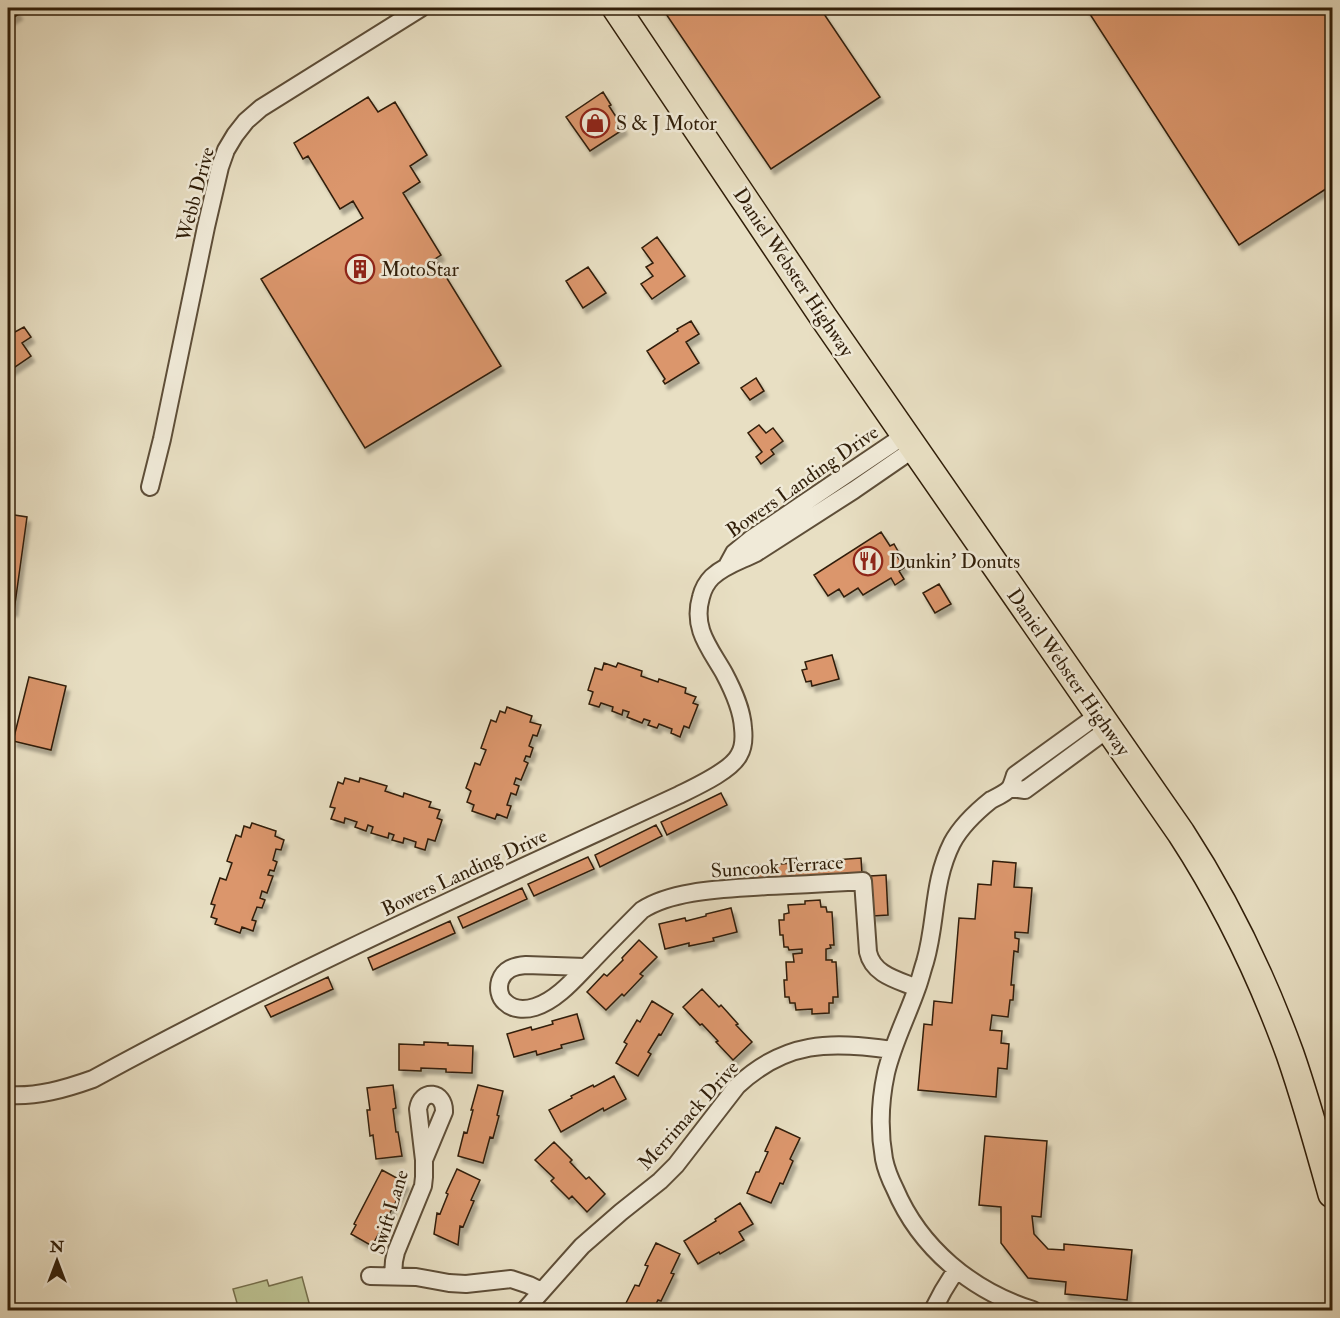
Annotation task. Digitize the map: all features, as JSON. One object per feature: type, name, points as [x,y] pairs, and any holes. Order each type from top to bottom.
[{"type":"main road","name":"Daniel Webster Highway","points":[[616,8],[825,318],[1199,861],[1238,932],[1289,1052],[1332,1194]]},
{"type":"street","name":"Webb Drive","points":[[150,487],[206,227],[226,150],[246,121],[261,108],[421,8]]},
{"type":"street","name":"Bowers Landing Drive","points":[[8,1095],[18,1096],[63,1090],[93,1079],[273,986],[686,791],[727,768],[739,756],[744,740],[743,721],[738,702],[701,632],[699,605],[704,588],[710,579],[727,565],[734,553],[751,538],[910,442]]},
{"type":"street","points":[[1033,1311],[989,1292],[956,1270],[925,1240],[907,1215],[884,1161],[880,1126],[881,1110],[892,1050],[917,988],[930,944],[939,876],[952,843],[981,808],[1010,788],[1025,790],[1103,722]]},
{"type":"street","name":"Suncook Terrace","points":[[585,967],[526,965],[511,968],[501,978],[499,984],[501,998],[511,1007],[525,1009],[536,1007],[556,995],[585,967],[642,910],[661,900],[727,889],[863,881],[870,960],[882,973],[917,988]]},
{"type":"street","name":"Merrimack Drive","points":[[525,1311],[582,1246],[676,1165],[737,1086],[760,1068],[785,1055],[814,1047],[847,1045],[892,1050]]},
{"type":"street","name":"Swift Lane","points":[[393,1276],[393,1261],[423,1186],[424,1160]]},
{"type":"street","points":[[933,1311],[956,1270]]},
{"type":"street","points":[[370,1276],[416,1276],[466,1284],[511,1279],[541,1292]]},
{"type":"green space","points":[[302,1277],[311,1310],[239,1310],[233,1289],[267,1280],[269,1286]]},
{"type":"building","points":[[8,8],[15,8],[19,14],[8,21]]},
{"type":"building","points":[[662,8],[820,8],[880,97],[771,169]]},
{"type":"building","points":[[1086,8],[1332,8],[1332,185],[1239,245]]},
{"type":"building","name":"S & J Motor","points":[[603,92],[624,129],[590,151],[566,117]]},
{"type":"building","name":"MotoStar","points":[[368,97],[378,112],[395,102],[427,155],[410,166],[420,182],[403,193],[441,255],[435,259],[501,366],[365,448],[261,279],[363,218],[353,201],[340,209],[308,156],[303,159],[294,143]]},
{"type":"building","points":[[657,237],[685,276],[652,299],[641,284],[653,276],[646,267],[653,263],[642,248]]},
{"type":"building","points":[[588,267],[606,293],[583,308],[566,281]]},
{"type":"building","points":[[8,321],[15,332],[24,327],[31,337],[22,343],[31,356],[9,371]]},
{"type":"building","points":[[691,321],[699,334],[686,342],[699,363],[665,384],[663,381],[665,379],[647,351]]},
{"type":"building","points":[[756,378],[764,391],[750,400],[741,388]]},
{"type":"building","points":[[759,425],[766,433],[773,428],[783,441],[771,450],[774,454],[761,464],[756,457],[762,452],[748,433]]},
{"type":"building","points":[[8,514],[27,517],[14,611],[8,610]]},
{"type":"building","name":"Dunkin' Donuts","points":[[881,532],[890,546],[894,544],[899,553],[896,555],[905,567],[899,571],[904,579],[895,585],[891,578],[863,595],[858,588],[844,597],[839,589],[828,596],[814,575]]},
{"type":"building","points":[[939,584],[951,604],[935,613],[923,593]]},
{"type":"building","points":[[832,655],[839,679],[812,686],[811,681],[806,682],[802,670],[807,669],[805,662]]},
{"type":"building","points":[[604,663],[616,667],[618,663],[642,671],[641,676],[686,688],[685,693],[696,697],[693,703],[698,705],[689,728],[684,726],[680,737],[671,733],[672,729],[659,724],[657,728],[648,725],[650,721],[644,719],[642,723],[627,717],[629,712],[623,710],[622,715],[612,711],[613,707],[601,703],[599,707],[589,704],[593,692],[588,690],[595,668],[602,670]]},
{"type":"building","points":[[29,677],[66,686],[51,750],[13,741]]},
{"type":"building","points":[[507,707],[532,716],[530,722],[541,725],[537,736],[533,735],[529,746],[533,748],[530,757],[526,756],[524,761],[528,763],[521,780],[516,778],[514,784],[519,786],[516,795],[511,793],[507,805],[511,806],[507,818],[497,814],[495,819],[472,811],[474,805],[467,802],[471,791],[466,788],[475,763],[480,765],[486,750],[481,748],[491,720],[496,722],[500,711],[505,713]]},
{"type":"building","points":[[345,778],[359,782],[360,778],[387,786],[385,791],[403,797],[404,793],[431,802],[429,807],[440,810],[437,818],[442,820],[435,841],[428,839],[425,850],[415,847],[416,842],[404,838],[403,843],[392,840],[394,835],[389,833],[388,838],[371,833],[373,827],[368,825],[366,831],[355,827],[357,822],[345,818],[344,823],[331,819],[335,808],[330,807],[338,782],[343,784]]},
{"type":"building","points":[[721,793],[727,805],[667,835],[661,822]]},
{"type":"building","points":[[252,823],[276,831],[275,836],[284,840],[281,850],[276,849],[273,860],[277,862],[274,871],[270,870],[268,875],[273,876],[267,893],[262,891],[260,898],[265,900],[262,908],[257,907],[252,920],[256,921],[253,931],[242,927],[240,933],[215,924],[217,919],[211,917],[215,905],[211,904],[220,878],[226,880],[232,863],[227,861],[236,835],[241,837],[244,826],[250,828]]},
{"type":"building","points":[[656,825],[662,836],[600,867],[595,855]]},
{"type":"building","points":[[588,857],[594,869],[534,896],[528,884]]},
{"type":"building","points":[[861,858],[862,874],[754,882],[753,866]]},
{"type":"building","points":[[993,861],[1016,863],[1014,887],[1032,888],[1028,933],[1015,932],[1015,938],[1019,939],[1018,952],[1014,951],[1011,985],[1014,985],[1013,1000],[1010,1000],[1008,1017],[992,1015],[990,1030],[1002,1031],[1001,1043],[1009,1044],[1007,1069],[998,1068],[996,1097],[918,1090],[924,1024],[932,1025],[934,1001],[952,1003],[959,918],[975,919],[978,884],[991,885]]},
{"type":"building","points":[[886,875],[888,915],[872,916],[870,876]]},
{"type":"building","points":[[522,888],[527,899],[463,928],[458,917]]},
{"type":"building","points":[[820,900],[821,907],[826,907],[827,912],[832,912],[834,945],[826,949],[826,960],[836,962],[838,997],[833,997],[833,1003],[829,1003],[829,1013],[812,1014],[812,1009],[796,1010],[795,1003],[790,1003],[789,997],[785,997],[786,962],[794,962],[793,954],[802,953],[802,949],[789,950],[788,947],[784,947],[779,920],[784,920],[784,914],[789,913],[788,905]]},
{"type":"building","points":[[731,908],[737,932],[713,938],[714,941],[689,946],[689,943],[665,949],[659,924],[685,918],[686,921]]},
{"type":"building","points":[[450,921],[455,933],[373,970],[368,958]]},
{"type":"building","points":[[639,940],[657,957],[640,974],[643,976],[624,996],[622,994],[606,1010],[587,992],[604,974],[607,976],[623,960],[622,958]]},
{"type":"building","points":[[328,977],[333,989],[271,1017],[265,1006]]},
{"type":"building","points":[[702,989],[719,1007],[721,1005],[752,1042],[733,1060],[702,1024],[700,1025],[683,1007]]},
{"type":"building","points":[[652,1001],[673,1014],[648,1052],[651,1054],[638,1076],[616,1063],[627,1044],[624,1042],[637,1020],[640,1022]]},
{"type":"building","points":[[577,1014],[584,1039],[537,1055],[536,1051],[514,1057],[507,1034],[553,1024],[552,1021]]},
{"type":"building","points":[[424,1042],[473,1046],[472,1073],[446,1072],[446,1069],[399,1070],[399,1044],[424,1045]]},
{"type":"building","points":[[614,1076],[626,1099],[604,1111],[603,1108],[561,1132],[549,1110],[572,1098],[571,1096]]},
{"type":"building","points":[[393,1085],[396,1108],[393,1109],[402,1156],[376,1159],[373,1135],[370,1136],[367,1088]]},
{"type":"building","points":[[478,1085],[503,1091],[493,1138],[490,1137],[483,1163],[458,1156],[464,1132],[467,1133]]},
{"type":"building","points":[[776,1127],[800,1138],[790,1159],[793,1161],[783,1184],[780,1183],[771,1203],[747,1193],[768,1152],[765,1151]]},
{"type":"building","points":[[985,1136],[1047,1141],[1041,1217],[1032,1216],[1034,1234],[1048,1249],[1064,1250],[1064,1244],[1132,1250],[1127,1300],[1065,1294],[1066,1282],[1028,1278],[1001,1243],[1001,1207],[979,1205]]},
{"type":"building","points":[[554,1142],[572,1160],[570,1162],[586,1179],[589,1177],[605,1194],[587,1212],[572,1196],[569,1199],[551,1181],[554,1178],[535,1160]]},
{"type":"building","points":[[457,1169],[480,1180],[463,1227],[460,1226],[458,1245],[434,1234],[437,1213],[440,1214],[448,1194],[446,1193]]},
{"type":"building","points":[[382,1170],[406,1183],[372,1246],[351,1234]]},
{"type":"building","points":[[740,1203],[753,1224],[739,1232],[744,1240],[698,1264],[684,1241]]},
{"type":"building","points":[[656,1243],[680,1254],[671,1273],[674,1274],[661,1301],[658,1300],[653,1310],[631,1310],[624,1307],[635,1285],[639,1286],[648,1266],[645,1265]]},
{"type":"place","name":"S & J Motor","points":[[595,123]]},
{"type":"place","name":"MotoStar","points":[[360,269]]},
{"type":"place","name":"Dunkin' Donuts","points":[[868,561]]}]
